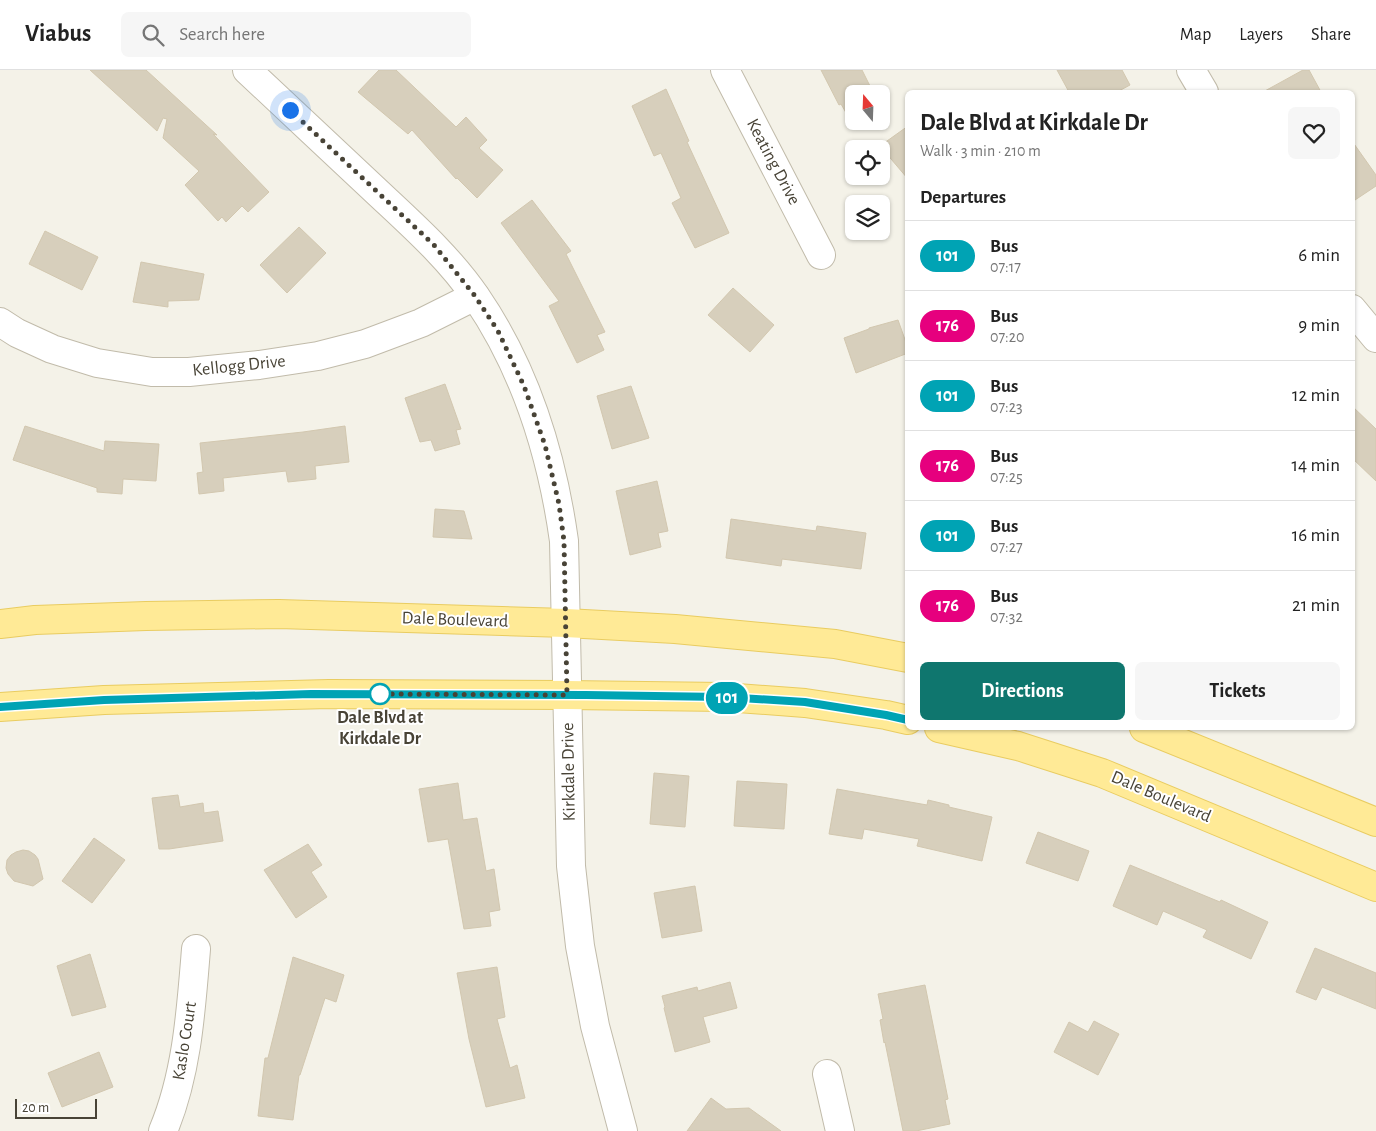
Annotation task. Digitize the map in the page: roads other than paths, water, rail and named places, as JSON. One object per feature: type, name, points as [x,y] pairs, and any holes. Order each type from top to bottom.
[{"type":"main road","name":"Dale Boulevard","points":[[0,624],[35,620],[270,614],[566,623],[675,630],[835,644],[905,657]]},
{"type":"main road","points":[[0,707],[104,700],[329,694],[724,697],[805,702],[905,719]]},
{"type":"main road","name":"Dale Boulevard","points":[[948,730],[1018,746],[1102,773],[1376,887]]},
{"type":"main road","points":[[1149,730],[1376,822]]},
{"type":"street","name":"Kirkdale Drive","points":[[247,70],[434,245],[475,296],[498,331],[524,386],[545,445],[559,504],[564,541],[571,866],[580,946],[595,1026],[623,1131]]},
{"type":"street","name":"Keating Drive","points":[[725,70],[821,255]]},
{"type":"street","points":[[1192,70],[1203,90]]},
{"type":"street","name":"Kellogg Drive","points":[[0,322],[17,333],[52,349],[97,363],[152,372],[189,372],[259,365],[310,357],[365,344],[421,323],[475,296]]},
{"type":"street","points":[[1355,313],[1376,338]]},
{"type":"street","name":"Kaslo Court","points":[[163,1131],[169,1117],[182,1068],[190,1017],[196,950]]},
{"type":"street","points":[[827,1074],[840,1131]]},
{"type":"place","name":"Dale Blvd at Kirkdale Dr","points":[[380,694]]}]
